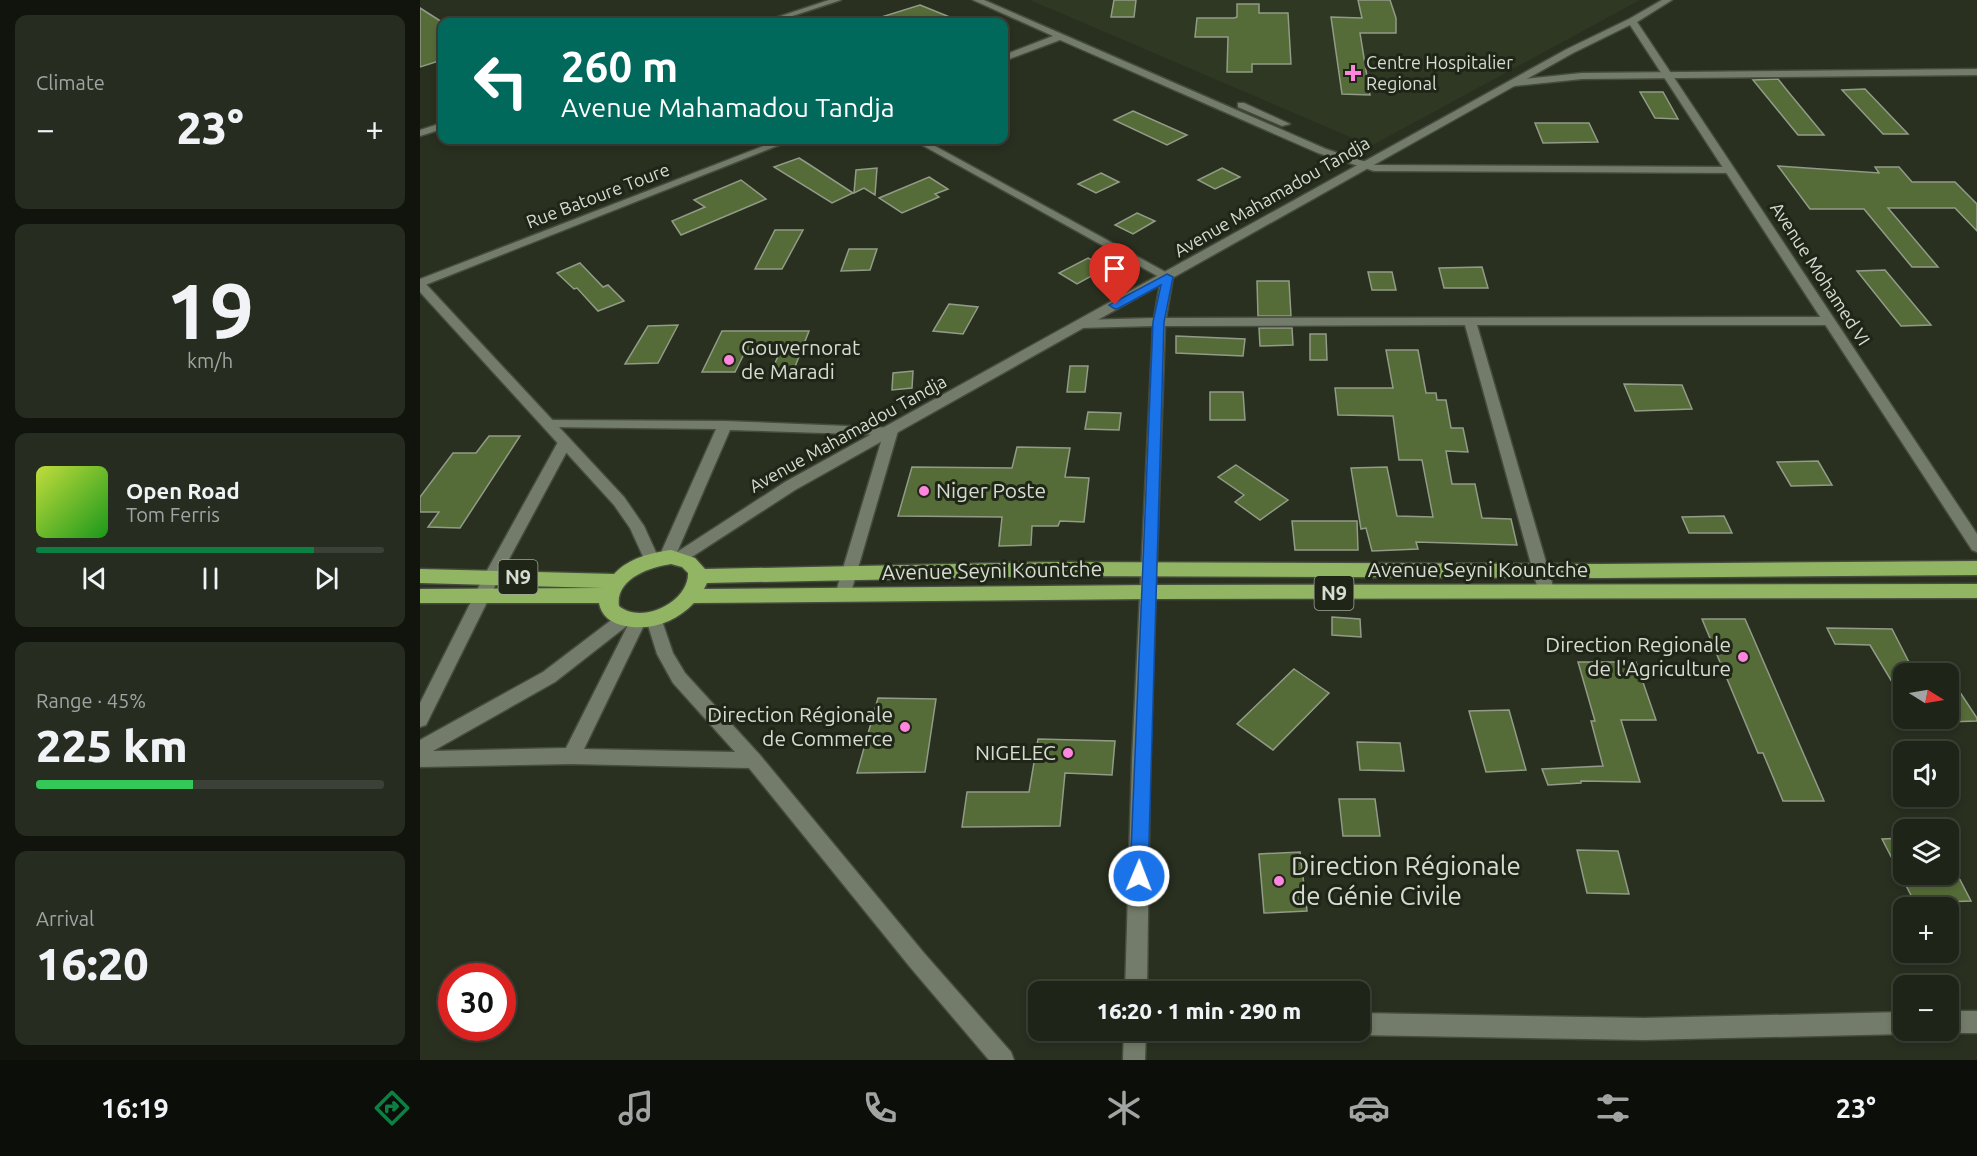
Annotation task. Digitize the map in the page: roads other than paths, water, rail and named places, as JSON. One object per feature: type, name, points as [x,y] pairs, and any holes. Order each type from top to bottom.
[{"type":"highway","points":[[666,558],[692,564],[698,576],[691,596],[670,613],[638,620],[614,613],[609,604],[612,589],[634,566],[666,558]]},
{"type":"highway","name":"Avenue Seyni Kountche","points":[[698,576],[1149,569],[1540,571],[1977,568]]},
{"type":"highway","name":"N9","points":[[420,576],[492,576],[612,589]]},
{"type":"highway","name":"N9","points":[[420,596],[612,589]]},
{"type":"highway","name":"Avenue Seyni Kountche","points":[[691,596],[1150,592],[1977,591]]},
{"type":"street","points":[[780,18],[837,0]]},
{"type":"street","points":[[977,0],[1329,154],[1390,168],[1730,170]]},
{"type":"street","points":[[1000,0],[1368,163]]},
{"type":"street","name":"Avenue Mahamadou Tandja","points":[[666,558],[790,486],[1368,163],[1594,38],[1632,21],[1668,0]]},
{"type":"street","name":"Avenue Mohamed VI","points":[[1632,21],[1977,546]]},
{"type":"street","points":[[1008,56],[1059,37]]},
{"type":"street","points":[[1514,83],[1582,76],[1977,72]]},
{"type":"street","points":[[1251,121],[1264,115]]},
{"type":"street","points":[[420,134],[438,127]]},
{"type":"street","name":"Rue Batoure Toure","points":[[420,284],[777,144]]},
{"type":"street","points":[[925,144],[1167,277],[1159,322],[1150,592],[1141,760],[1136,981]]},
{"type":"street","points":[[420,284],[550,424],[666,558],[725,425]]},
{"type":"street","points":[[1080,324],[1829,321]]},
{"type":"street","points":[[1470,322],[1547,593]]},
{"type":"street","points":[[550,424],[725,425],[891,431],[843,595]]},
{"type":"street","points":[[420,720],[492,576],[565,442]]},
{"type":"street","points":[[420,749],[518,696],[638,620]]},
{"type":"street","points":[[571,756],[638,620]]},
{"type":"street","points":[[638,620],[665,654],[679,678],[754,760],[909,951],[1003,1060]]},
{"type":"street","points":[[420,759],[571,756],[754,760]]},
{"type":"street","points":[[1959,1022],[1977,1022]]},
{"type":"street","points":[[1370,1024],[1644,1029],[1893,1023]]},
{"type":"street","points":[[1134,1060],[1135,1041]]},
{"type":"place","name":"Centre Hospitalier Regional","points":[[1353,73]]},
{"type":"place","name":"Gouvernorat de Maradi","points":[[729,360]]},
{"type":"place","name":"Niger Poste","points":[[924,491]]},
{"type":"place","name":"Direction Regionale de l'Agriculture","points":[[1743,657]]},
{"type":"place","name":"Direction Régionale de Commerce","points":[[905,727]]},
{"type":"place","name":"NIGELEC","points":[[1068,753]]},
{"type":"place","name":"Direction Régionale de Génie Civile","points":[[1279,881]]}]
